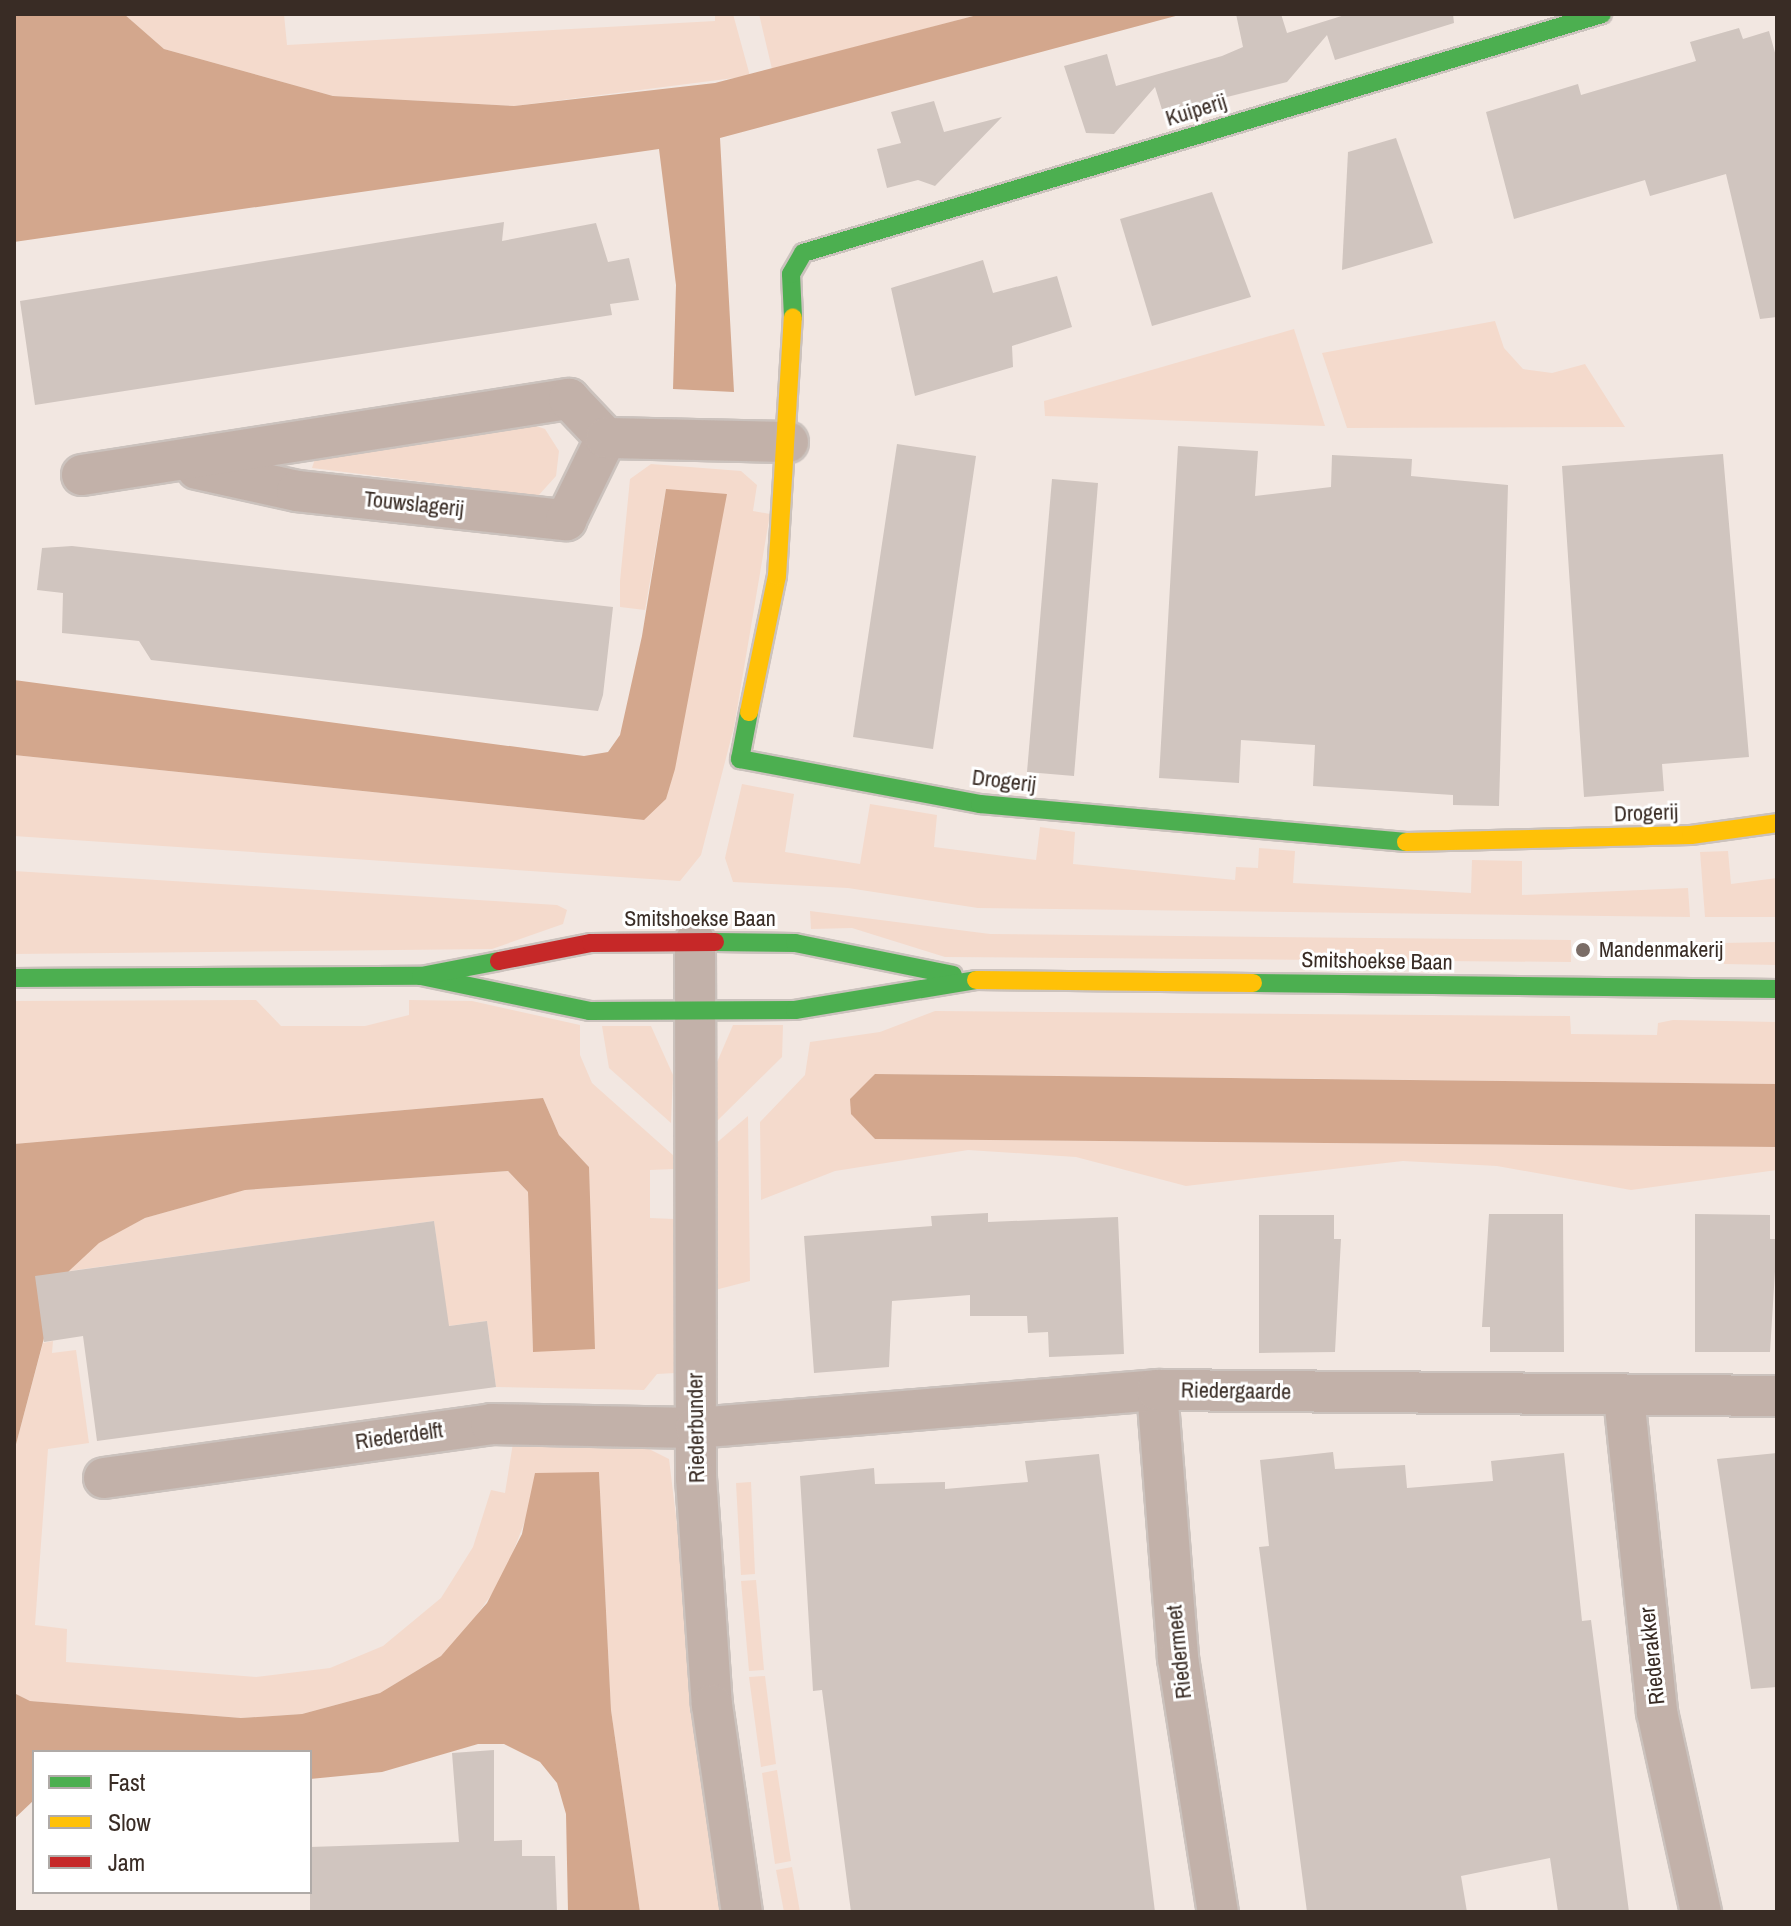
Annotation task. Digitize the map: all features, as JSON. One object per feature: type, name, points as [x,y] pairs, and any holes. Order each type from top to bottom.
[{"type":"street","name":"Kuiperij","points":[[803,253],[1602,14]]},
{"type":"street","name":"Drogerij","points":[[803,253],[791,274],[788,442],[777,576],[740,759],[980,804],[1434,845],[1691,835],[1777,823]]},
{"type":"street","name":"Touwslagerij","points":[[82,475],[175,464],[569,399],[606,438],[566,520],[297,491],[175,464]]},
{"type":"street","points":[[606,438],[788,442]]},
{"type":"street","name":"Smitshoekse Baan","points":[[14,978],[421,976],[591,943],[695,942],[795,943],[979,980]]},
{"type":"street","name":"Riederbunder","points":[[695,942],[696,1428],[712,1705],[742,1912]]},
{"type":"street","name":"Smitshoekse Baan","points":[[421,976],[590,1011],[795,1010],[979,980],[1776,989]]},
{"type":"street","name":"Riedergaarde","points":[[696,1428],[1157,1390],[1624,1397],[1777,1396]]},
{"type":"street","name":"Riedermeet","points":[[1157,1390],[1178,1658],[1218,1912]]},
{"type":"street","name":"Riederakker","points":[[1624,1397],[1657,1712],[1701,1912]]},
{"type":"street","name":"Riederdelft","points":[[104,1478],[491,1424],[696,1428]]},
{"type":"shaded area","points":[[14,14],[124,14],[164,49],[333,96],[514,106],[715,83],[981,14],[1183,14],[720,138],[734,392],[673,389],[676,285],[659,149],[14,242]]},
{"type":"shaded area","points":[[124,14],[284,14],[287,45],[715,21],[715,14],[733,14],[750,76],[514,106],[333,96],[164,49]]},
{"type":"shaded area","points":[[759,14],[981,14],[772,69]]},
{"type":"shaded area","points":[[1495,321],[1504,348],[1523,369],[1552,373],[1585,364],[1625,427],[1347,428],[1322,353]]},
{"type":"shaded area","points":[[1294,329],[1325,426],[1045,416],[1044,401]]},
{"type":"shaded area","points":[[530,424],[545,429],[559,451],[556,476],[538,496],[312,468],[315,459]]},
{"type":"shaded area","points":[[651,464],[741,471],[757,485],[753,511],[770,514],[734,727],[701,855],[680,881],[14,836],[14,755],[644,820],[666,489],[645,610],[620,607],[620,581],[630,479]]},
{"type":"shaded area","points":[[666,489],[727,494],[675,769],[666,799],[644,820],[14,755],[14,680],[584,756],[608,752],[620,735],[642,636]]},
{"type":"shaded area","points":[[742,784],[794,794],[785,852],[860,864],[870,804],[937,815],[934,847],[1036,860],[1040,827],[1075,832],[1073,864],[1235,880],[1236,867],[1258,868],[1259,848],[1295,851],[1293,883],[1471,893],[1472,860],[1522,861],[1522,895],[1688,888],[1690,917],[978,908],[848,888],[733,882],[725,858]]},
{"type":"shaded area","points":[[1728,851],[1731,884],[1777,878],[1777,917],[1705,917],[1700,852]]},
{"type":"shaded area","points":[[14,871],[557,905],[567,910],[563,924],[492,949],[14,954]]},
{"type":"shaded area","points":[[810,911],[990,934],[1571,940],[1571,962],[945,957],[852,928],[811,929]]},
{"type":"shaded area","points":[[1777,942],[1777,965],[1724,964],[1723,943]]},
{"type":"shaded area","points":[[256,1000],[281,1026],[365,1026],[409,1015],[409,1000],[472,1001],[580,1025],[580,1055],[592,1083],[674,1156],[674,1169],[650,1170],[650,1218],[674,1219],[675,1373],[657,1374],[644,1390],[496,1387],[487,1321],[448,1326],[434,1221],[69,1271],[99,1242],[145,1218],[244,1190],[508,1171],[528,1192],[533,1352],[589,1167],[559,1135],[543,1098],[14,1144],[14,1001]]},
{"type":"shaded area","points":[[935,1011],[1570,1016],[1571,1034],[1657,1035],[1658,1023],[1673,1020],[1777,1022],[1777,1084],[876,1074],[850,1099],[875,1139],[1777,1147],[1777,1170],[1631,1190],[1497,1166],[1403,1161],[1186,1186],[1076,1157],[968,1150],[835,1171],[761,1200],[760,1122],[805,1075],[810,1042],[880,1032]]},
{"type":"shaded area","points":[[733,1025],[783,1025],[782,1057],[716,1122],[712,1074]]},
{"type":"shaded area","points":[[602,1026],[651,1026],[673,1075],[671,1123],[609,1068]]},
{"type":"shaded area","points":[[875,1074],[1777,1084],[1777,1147],[875,1139],[851,1114],[850,1099]]},
{"type":"shaded area","points":[[543,1098],[559,1135],[589,1167],[595,1349],[533,1352],[528,1192],[508,1171],[245,1190],[145,1218],[99,1243],[69,1271],[54,1300],[14,1452],[14,1144]]},
{"type":"shaded area","points":[[748,1116],[750,1281],[715,1290],[714,1145]]},
{"type":"shaded area","points":[[53,1341],[52,1353],[76,1350],[89,1443],[48,1449],[35,1625],[67,1629],[66,1662],[256,1677],[330,1668],[383,1646],[441,1598],[473,1547],[491,1490],[505,1493],[513,1443],[645,1447],[669,1459],[724,1912],[640,1912],[611,1710],[599,1472],[530,1508],[503,1578],[467,1629],[441,1656],[380,1693],[302,1714],[241,1718],[30,1701],[14,1693],[14,1452],[43,1343]]},
{"type":"shaded area","points":[[599,1472],[611,1710],[640,1912],[568,1912],[566,1814],[557,1783],[540,1762],[504,1744],[478,1744],[382,1772],[312,1779],[312,1750],[32,1750],[32,1802],[14,1819],[14,1693],[30,1701],[241,1718],[302,1714],[380,1693],[441,1656],[487,1603],[522,1534],[535,1473]]},
{"type":"shaded area","points":[[751,1482],[755,1574],[741,1575],[736,1483]]},
{"type":"shaded area","points":[[756,1580],[764,1670],[749,1671],[741,1581]]},
{"type":"shaded area","points":[[765,1676],[776,1764],[761,1767],[749,1677]]},
{"type":"shaded area","points":[[777,1770],[791,1861],[775,1864],[762,1773]]},
{"type":"shaded area","points":[[792,1867],[800,1912],[784,1912],[776,1870]]},
{"type":"building","points":[[1236,14],[1281,14],[1287,33],[1348,14],[1453,14],[1454,23],[1335,60],[1327,35],[1287,82],[1163,113],[1155,87],[1114,134],[1086,133],[1064,66],[1107,54],[1116,86],[1222,56],[1243,47]]},
{"type":"building","points":[[1739,28],[1743,39],[1769,31],[1777,60],[1777,317],[1760,319],[1726,174],[1650,196],[1645,180],[1514,219],[1486,112],[1578,84],[1581,95],[1696,61],[1690,42]]},
{"type":"building","points":[[934,101],[944,132],[1002,117],[935,186],[918,180],[887,188],[877,149],[901,143],[891,112]]},
{"type":"building","points":[[1396,138],[1433,243],[1342,270],[1348,152]]},
{"type":"building","points":[[1212,192],[1251,297],[1152,326],[1120,219]]},
{"type":"building","points":[[504,222],[502,241],[596,223],[608,262],[629,258],[639,300],[610,304],[612,315],[35,405],[20,301]]},
{"type":"building","points":[[983,260],[993,293],[1057,276],[1072,327],[1012,346],[1013,367],[915,396],[891,288]]},
{"type":"building","points":[[897,444],[976,456],[933,749],[853,737]]},
{"type":"building","points":[[1178,446],[1258,451],[1255,496],[1331,487],[1332,455],[1412,459],[1411,476],[1508,485],[1499,806],[1453,805],[1453,795],[1313,786],[1315,745],[1241,740],[1239,783],[1159,778]]},
{"type":"building","points":[[1723,454],[1749,757],[1662,764],[1664,791],[1584,797],[1562,466]]},
{"type":"building","points":[[1052,479],[1098,483],[1074,776],[1027,772]]},
{"type":"building","points":[[72,546],[613,607],[603,695],[598,711],[151,660],[139,641],[62,633],[63,593],[37,590],[42,548]]},
{"type":"building","points":[[988,1213],[988,1222],[1118,1217],[1124,1354],[1049,1357],[1048,1332],[1028,1333],[1027,1316],[970,1316],[970,1295],[892,1301],[889,1367],[814,1373],[804,1236],[932,1226],[931,1216]]},
{"type":"building","points":[[1489,1214],[1563,1214],[1564,1352],[1490,1352],[1490,1327],[1482,1327]]},
{"type":"building","points":[[1695,1214],[1770,1215],[1770,1239],[1777,1239],[1770,1352],[1695,1352]]},
{"type":"building","points":[[1259,1215],[1334,1215],[1334,1239],[1341,1239],[1335,1352],[1259,1353]]},
{"type":"building","points":[[434,1221],[449,1326],[487,1321],[496,1387],[97,1441],[83,1336],[44,1342],[35,1276]]},
{"type":"building","points":[[1333,1452],[1335,1469],[1405,1465],[1407,1488],[1493,1481],[1491,1461],[1564,1453],[1582,1621],[1591,1620],[1629,1912],[1558,1912],[1550,1858],[1461,1876],[1467,1912],[1307,1912],[1259,1547],[1269,1546],[1260,1460]]},
{"type":"building","points":[[1777,1453],[1777,1687],[1751,1689],[1717,1459]]},
{"type":"building","points":[[1099,1454],[1155,1912],[851,1912],[822,1690],[813,1691],[800,1476],[874,1468],[875,1484],[945,1482],[945,1489],[1028,1482],[1025,1461]]},
{"type":"building","points":[[494,1750],[494,1841],[522,1840],[522,1856],[555,1856],[557,1912],[310,1912],[312,1847],[459,1842],[452,1753]]},
{"type":"traffic: fast","points":[[793,317],[791,274],[803,253],[1602,14]]},
{"type":"traffic: fast","points":[[749,712],[740,759],[980,804],[1406,842]]},
{"type":"traffic: fast","points":[[715,942],[795,943],[953,975]]},
{"type":"traffic: fast","points":[[14,978],[421,976],[499,961]]},
{"type":"traffic: fast","points":[[421,976],[590,1011],[795,1010],[976,980]]},
{"type":"traffic: fast","points":[[1253,983],[1777,989]]},
{"type":"traffic: slow","points":[[749,712],[777,576],[793,317]]},
{"type":"traffic: slow","points":[[1406,842],[1691,835],[1777,823]]},
{"type":"traffic: slow","points":[[976,980],[1253,983]]},
{"type":"traffic: jam","points":[[499,961],[591,943],[715,942]]},
{"type":"place","name":"Mandenmakerij","points":[[1583,950]]}]
